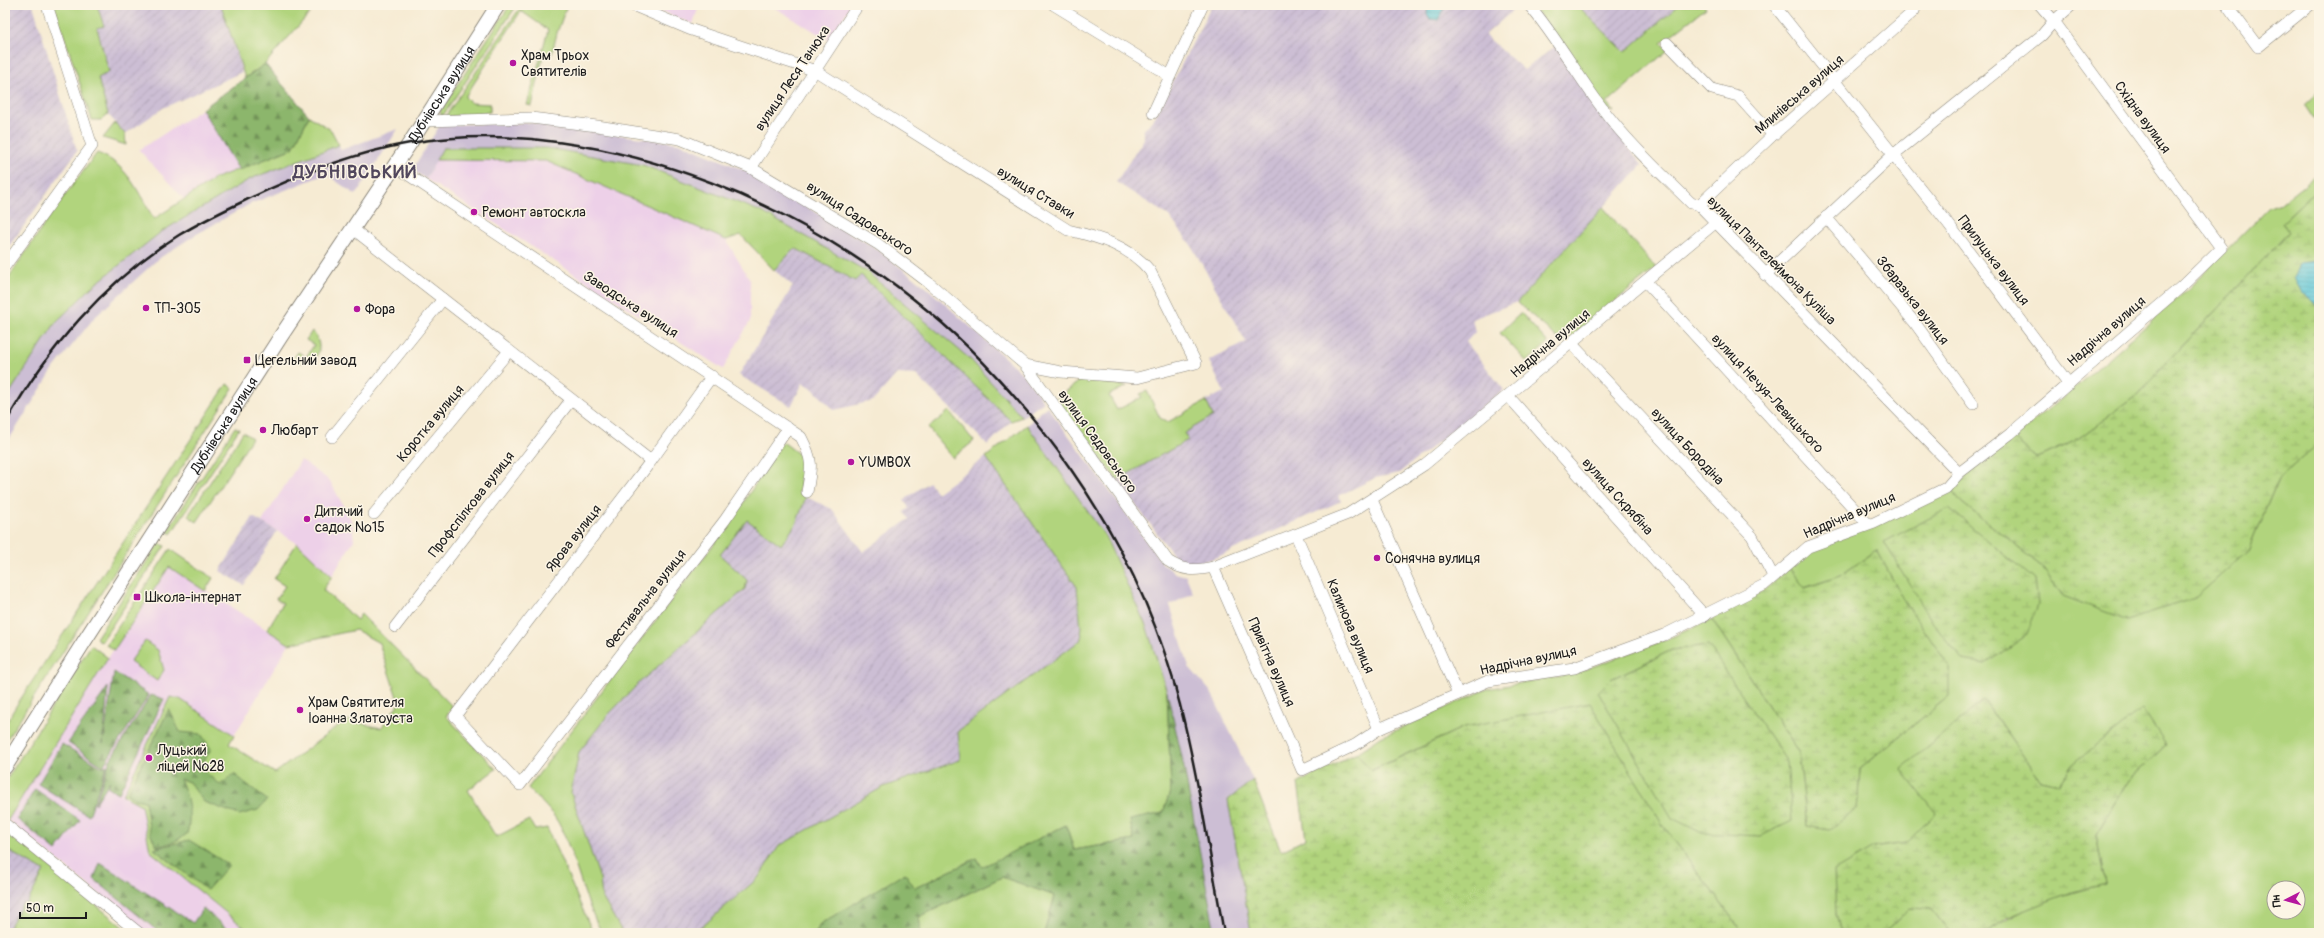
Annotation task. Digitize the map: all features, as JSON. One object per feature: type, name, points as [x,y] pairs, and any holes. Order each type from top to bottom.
[{"type":"main road","name":"Дубнівська вулиця","points":[[5,767],[86,637],[395,166],[498,5]]},
{"type":"street","points":[[5,266],[92,146],[47,5]]},
{"type":"street","points":[[632,5],[689,29],[816,72]]},
{"type":"street","name":"вулиця Леся Танюка","points":[[751,168],[816,72],[858,5]]},
{"type":"street","points":[[1054,5],[1170,76]]},
{"type":"street","points":[[1153,113],[1203,5]]},
{"type":"street","name":"вулиця Пантелеймона Куліша","points":[[1529,5],[1552,32],[1608,116],[1626,138],[1691,203],[1699,205],[1959,473]]},
{"type":"street","name":"Прилуцька вулиця","points":[[1774,5],[1947,222],[2069,384]]},
{"type":"street","name":"Млинівська вулиця","points":[[1699,205],[1773,135],[1914,11],[1916,5]]},
{"type":"street","name":"Східна вулиця","points":[[2040,5],[2054,20],[2221,248]]},
{"type":"street","points":[[1766,274],[1893,155],[2042,34],[2054,20],[2072,5]]},
{"type":"street","points":[[2227,5],[2258,47],[2310,5]]},
{"type":"street","points":[[1667,43],[1712,89],[1738,96],[1773,135]]},
{"type":"street","name":"вулиця Ставки","points":[[816,72],[1068,230],[1103,238],[1142,261],[1150,270],[1196,363],[1137,378],[1061,372],[1025,365]]},
{"type":"street","name":"вулиця Садовського","points":[[424,121],[531,118],[597,126],[680,139],[751,168],[878,244],[929,283],[1025,365],[1168,561],[1180,568]]},
{"type":"street","name":"Заводська вулиця","points":[[395,166],[712,376],[801,437],[811,455],[811,468],[807,492]]},
{"type":"street","name":"Збаразька вулиця","points":[[1826,217],[1915,323],[1972,404]]},
{"type":"street","name":"Надрічна вулиця","points":[[1180,568],[1197,571],[1213,567],[1348,514],[1372,500],[1434,457],[1572,344],[1715,223]]},
{"type":"street","points":[[353,229],[651,461]]},
{"type":"street","name":"Надрічна вулиця","points":[[1302,770],[1356,745],[1379,729],[1488,681],[1574,668],[1664,635],[1705,616],[1764,585],[1808,547],[1868,524],[1946,488],[1959,473],[2069,384],[2181,287],[2221,248]]},
{"type":"street","name":"вулиця Нечуя-Левицького","points":[[1646,282],[1868,524]]},
{"type":"street","points":[[332,437],[443,299]]},
{"type":"street","name":"вулиця Бородіна","points":[[1572,344],[1752,536],[1774,576]]},
{"type":"street","name":"Коротка вулиця","points":[[374,514],[509,351]]},
{"type":"street","name":"Ярова вулиця","points":[[455,716],[651,461],[712,376]]},
{"type":"street","name":"вулиця Скрябіна","points":[[1508,397],[1705,616]]},
{"type":"street","name":"Профспілкова вулиця","points":[[395,627],[571,400]]},
{"type":"street","name":"Фестивальна вулиця","points":[[455,716],[520,785],[725,520],[788,428]]},
{"type":"street","points":[[1372,500],[1458,694]]},
{"type":"street","name":"Калинова вулиця","points":[[1296,535],[1379,729]]},
{"type":"street","name":"Привітна вулиця","points":[[1213,567],[1302,770]]},
{"type":"street","points":[[5,824],[139,933]]},
{"type":"shaded area","points":[[5,5],[33,5],[77,151],[5,252]]},
{"type":"shaded area","points":[[97,5],[221,5],[242,72],[163,108],[125,134],[108,114],[98,78],[109,72],[97,28]]},
{"type":"shaded area","points":[[646,5],[699,5],[693,24]]},
{"type":"shaded area","points":[[770,5],[851,5],[829,40]]},
{"type":"shaded area","points":[[1212,5],[1428,5],[1427,14],[1449,5],[1519,5],[1485,35],[1524,70],[1557,45],[1606,117],[1642,165],[1517,302],[1472,319],[1475,332],[1466,342],[1504,390],[1399,473],[1375,478],[1338,496],[1341,501],[1215,558],[1194,564],[1177,560],[1117,480],[1187,440],[1184,433],[1213,416],[1206,401],[1224,392],[1209,361],[1246,342],[1191,245],[1169,216],[1116,182],[1144,139],[1143,131],[1155,117]]},
{"type":"shaded area","points":[[1577,5],[1679,5],[1625,52]]},
{"type":"shaded area","points":[[202,109],[239,170],[216,178],[185,200],[139,150]]},
{"type":"shaded area","points":[[531,123],[679,143],[749,172],[875,248],[926,287],[1024,375],[1044,402],[1022,417],[971,360],[866,271],[547,148],[443,148],[426,179],[412,170],[440,125]]},
{"type":"shaded area","points":[[398,129],[356,195],[326,174],[250,204],[195,235],[158,259],[94,318],[54,368],[5,446],[5,400],[56,322],[93,286],[161,232],[250,179],[339,145],[341,150]]},
{"type":"shaded area","points":[[436,160],[545,161],[726,240],[750,280],[750,321],[723,369],[426,179]]},
{"type":"shaded area","points":[[794,248],[855,281],[861,275],[1011,421],[988,445],[916,375],[897,374],[873,401],[834,410],[811,387],[803,383],[791,406],[739,375],[793,286],[774,270]]},
{"type":"shaded area","points":[[1047,406],[1163,564],[1175,573],[1186,576],[1193,593],[1170,605],[1189,667],[1211,692],[1253,780],[1228,800],[1251,933],[1215,933],[1182,757],[1167,692],[1147,628],[1105,536],[1027,425]]},
{"type":"shaded area","points":[[986,457],[1077,587],[1083,639],[958,731],[960,760],[883,787],[779,846],[758,878],[704,925],[689,933],[623,933],[602,897],[600,879],[571,793],[579,752],[608,715],[639,683],[746,580],[720,555],[747,520],[796,524],[806,497],[832,509],[863,552],[909,519],[904,512],[909,508],[904,500],[929,482],[937,493]]},
{"type":"shaded area","name":"Дитячий садок №15","points":[[301,460],[330,481],[352,522],[354,540],[332,576],[297,543],[262,522]]},
{"type":"shaded area","points":[[253,517],[277,531],[244,585],[220,571]]},
{"type":"shaded area","name":"Луцький ліцей №28","points":[[169,567],[289,644],[229,744],[467,896],[490,933],[147,933],[8,820],[108,658]]},
{"type":"shaded area","points":[[12,835],[130,933],[5,933],[5,848]]},
{"type":"green space","points":[[54,5],[97,5],[104,26],[97,28],[109,72],[98,78],[108,114],[101,120],[92,120]]},
{"type":"green space","points":[[221,5],[317,5],[265,64],[245,78]]},
{"type":"green space","points":[[510,5],[517,5],[442,117],[440,111]]},
{"type":"green space","points":[[522,5],[567,5],[557,33],[552,54],[544,52],[532,106],[527,105],[548,30],[521,11],[465,97],[471,103],[490,104],[490,112],[445,117]]},
{"type":"green space","points":[[1532,5],[1577,5],[1625,52],[1679,5],[1704,5],[1706,8],[1661,43],[1668,50],[1607,103],[1614,112],[1604,107]]},
{"type":"green space","points":[[265,64],[309,116],[293,148],[239,170],[202,109]]},
{"type":"green space","points":[[2319,92],[2319,126],[2305,105]]},
{"type":"green space","points":[[309,116],[331,130],[339,145],[250,179],[161,232],[93,286],[56,322],[5,400],[5,283],[54,210],[97,153],[116,164],[131,180],[154,219],[216,178],[293,148]]},
{"type":"green space","points":[[115,123],[125,134],[126,145],[103,138]]},
{"type":"green space","points":[[443,148],[547,148],[643,165],[762,212],[866,271],[971,360],[1022,417],[1011,421],[861,275],[855,281],[795,248],[774,270],[741,235],[726,240],[546,161],[436,160]]},
{"type":"green space","points":[[2319,173],[2319,188],[2282,223],[2289,232],[2136,396],[2075,441],[2037,458],[2013,438],[2072,390],[2186,291],[2269,207],[2281,203]]},
{"type":"green space","points":[[2319,188],[2319,262],[2302,293],[2319,307],[2319,442],[2279,477],[2248,551],[2195,598],[2127,620],[2063,596],[2041,566],[1961,502],[1951,488],[2013,438],[2037,458],[2075,441],[2136,396],[2289,232],[2282,223]]},
{"type":"green space","points":[[1603,207],[1656,268],[1563,343],[1517,302]]},
{"type":"green space","points":[[1521,313],[1548,343],[1527,362],[1500,333]]},
{"type":"green space","points":[[312,331],[319,344],[317,355],[307,362],[292,361],[298,352],[306,357],[314,345],[306,340]]},
{"type":"green space","points":[[1082,379],[1127,386],[1109,395],[1117,410],[1142,397],[1140,394],[1147,391],[1160,418],[1168,422],[1206,401],[1213,416],[1184,433],[1188,440],[1117,480],[1055,400]]},
{"type":"green space","points":[[227,384],[233,388],[5,742],[5,725],[16,706]]},
{"type":"green space","points":[[949,411],[974,441],[953,458],[928,428]]},
{"type":"green space","points":[[1027,425],[1105,536],[1147,628],[1167,692],[1171,789],[1163,813],[1131,820],[1134,840],[1074,850],[1066,825],[982,868],[977,858],[915,888],[905,874],[820,924],[816,933],[689,933],[704,925],[758,878],[779,846],[883,787],[960,760],[958,731],[1082,639],[1077,587],[986,457]]},
{"type":"green space","points":[[235,427],[239,429],[171,534],[167,531]]},
{"type":"green space","points":[[243,432],[252,438],[197,522],[188,516]]},
{"type":"green space","points":[[783,442],[801,456],[802,472],[799,493],[806,497],[796,524],[781,545],[747,520],[720,555],[747,580],[745,589],[639,683],[608,715],[579,752],[571,793],[600,879],[602,897],[623,933],[602,933],[595,920],[567,841],[558,822],[550,811],[528,788],[730,523]]},
{"type":"green space","points":[[2319,442],[2319,933],[1986,933],[2013,916],[2042,903],[2073,892],[2105,884],[2096,834],[2129,780],[2166,745],[2074,763],[2059,784],[2040,780],[1984,700],[1936,813],[1906,843],[1873,848],[1836,914],[1841,933],[1743,933],[1662,824],[1464,727],[1370,771],[1357,753],[1381,737],[1487,689],[1572,674],[1663,641],[1712,619],[1799,753],[1807,826],[1857,809],[1860,769],[1949,696],[1877,550],[1840,576],[1804,588],[1789,568],[1810,552],[1951,488],[1961,502],[2041,566],[2063,596],[2248,551],[2279,477]],"holes":[[[1708,645],[1611,679],[1672,650]]]},
{"type":"green space","points":[[1949,508],[2035,580],[2038,604],[2027,635],[1985,664],[1963,660],[1935,626],[1884,542]]},
{"type":"green space","points":[[159,543],[165,546],[101,642],[96,638]]},
{"type":"green space","points":[[297,543],[332,576],[323,590],[357,620],[361,614],[453,707],[446,716],[496,769],[468,790],[496,837],[529,820],[535,830],[547,828],[593,933],[251,933],[150,851],[141,805],[123,795],[170,697],[180,699],[234,735],[229,744],[275,773],[346,720],[381,728],[399,703],[379,643],[356,630],[289,644],[267,630],[283,603],[276,599],[285,586],[274,579]]},
{"type":"green space","points":[[170,549],[213,578],[205,591],[169,567],[114,650],[106,645]]},
{"type":"green space","points":[[1877,550],[1903,599],[1949,666],[1949,696],[1860,769],[1857,809],[1829,830],[1807,826],[1799,753],[1712,619],[1766,589],[1789,568],[1805,588],[1840,576]]},
{"type":"green space","points":[[145,641],[158,650],[164,670],[157,681],[130,662]]},
{"type":"green space","points":[[91,645],[108,658],[8,820],[5,818],[5,782]]},
{"type":"green space","points":[[1708,645],[1787,762],[1792,821],[1761,836],[1702,833],[1672,818],[1598,692],[1611,679],[1672,650]]},
{"type":"green space","points":[[114,672],[149,695],[103,766],[68,743],[108,687],[103,744]]},
{"type":"green space","points":[[1167,692],[1182,757],[1215,933],[1044,933],[1055,896],[1002,877],[919,917],[921,933],[816,933],[820,924],[905,873],[915,888],[977,858],[982,867],[1066,825],[1074,850],[1134,840],[1130,820],[1163,813],[1171,789]]},
{"type":"green space","points":[[151,695],[164,699],[119,793],[108,787],[110,781],[95,804],[110,760]]},
{"type":"green space","points":[[1984,700],[2040,780],[2059,784],[2074,763],[2142,709],[2166,745],[2129,780],[2096,834],[2105,884],[2072,892],[2006,918],[1986,933],[1950,933],[1931,908],[1911,907],[1884,933],[1841,933],[1836,914],[1834,871],[1873,848],[1906,843],[1936,813],[1901,769]]},
{"type":"green space","points":[[1590,703],[1662,824],[1743,933],[1251,933],[1228,800],[1253,780],[1281,851],[1306,839],[1298,783],[1357,753],[1371,771],[1464,727]]},
{"type":"green space","points":[[169,709],[180,732],[201,734],[211,749],[200,767],[220,785],[234,774],[267,800],[258,810],[239,815],[204,802],[189,782],[180,779],[185,792],[189,813],[187,834],[174,842],[157,847],[150,833],[145,801],[135,799],[127,794]]},
{"type":"green space","points":[[62,744],[102,767],[107,765],[89,816],[38,784]]},
{"type":"green space","points":[[35,789],[80,820],[56,851],[17,819]]},
{"type":"green space","points":[[5,830],[130,933],[6,933],[23,903],[26,905],[44,871],[5,849]]},
{"type":"green space","points":[[189,840],[229,865],[207,890],[154,849]]},
{"type":"green space","points":[[100,863],[193,923],[203,908],[232,933],[160,933],[94,879]]},
{"type":"green space","points":[[1002,877],[1055,896],[1044,933],[921,933],[919,917]]},
{"type":"green space","points":[[1911,907],[1931,908],[1950,933],[1884,933]]},
{"type":"water","points":[[1428,5],[1449,5],[1445,7],[1438,20],[1430,19],[1427,14]]},
{"type":"water","points":[[2318,261],[2319,307],[2302,293],[2294,278],[2300,263]]},
{"type":"railway","points":[[5,424],[21,396],[59,344],[80,319],[127,273],[152,253],[179,235],[210,218],[262,192],[324,166],[388,147],[410,143],[485,137],[561,142],[637,158],[711,182],[783,215],[851,254],[913,299],[969,348],[997,377],[1024,407],[1072,471],[1107,525],[1150,613],[1161,643],[1187,733],[1224,933]]},
{"type":"place","name":"Храм Трьох Святителів","points":[[513,63]]},
{"type":"place","name":"Ремонт автоскла","points":[[474,212]]},
{"type":"place","name":"ТП-305","points":[[146,308]]},
{"type":"place","name":"Фора","points":[[357,309]]},
{"type":"place","name":"Цегельний завод","points":[[247,360]]},
{"type":"place","name":"Любарт","points":[[263,430]]},
{"type":"place","name":"YUMBOX","points":[[851,462]]},
{"type":"place","name":"Дитячий садок №15","points":[[307,519]]},
{"type":"place","name":"Сонячна вулиця","points":[[1377,558]]},
{"type":"place","name":"Школа-інтернат","points":[[137,597]]},
{"type":"place","name":"Храм Святителя Іоанна Златоуста","points":[[300,710]]},
{"type":"place","name":"Луцький ліцей №28","points":[[149,758]]},
{"type":"district","name":"ДУБНІВСЬКИЙ","points":[[355,172]]}]
